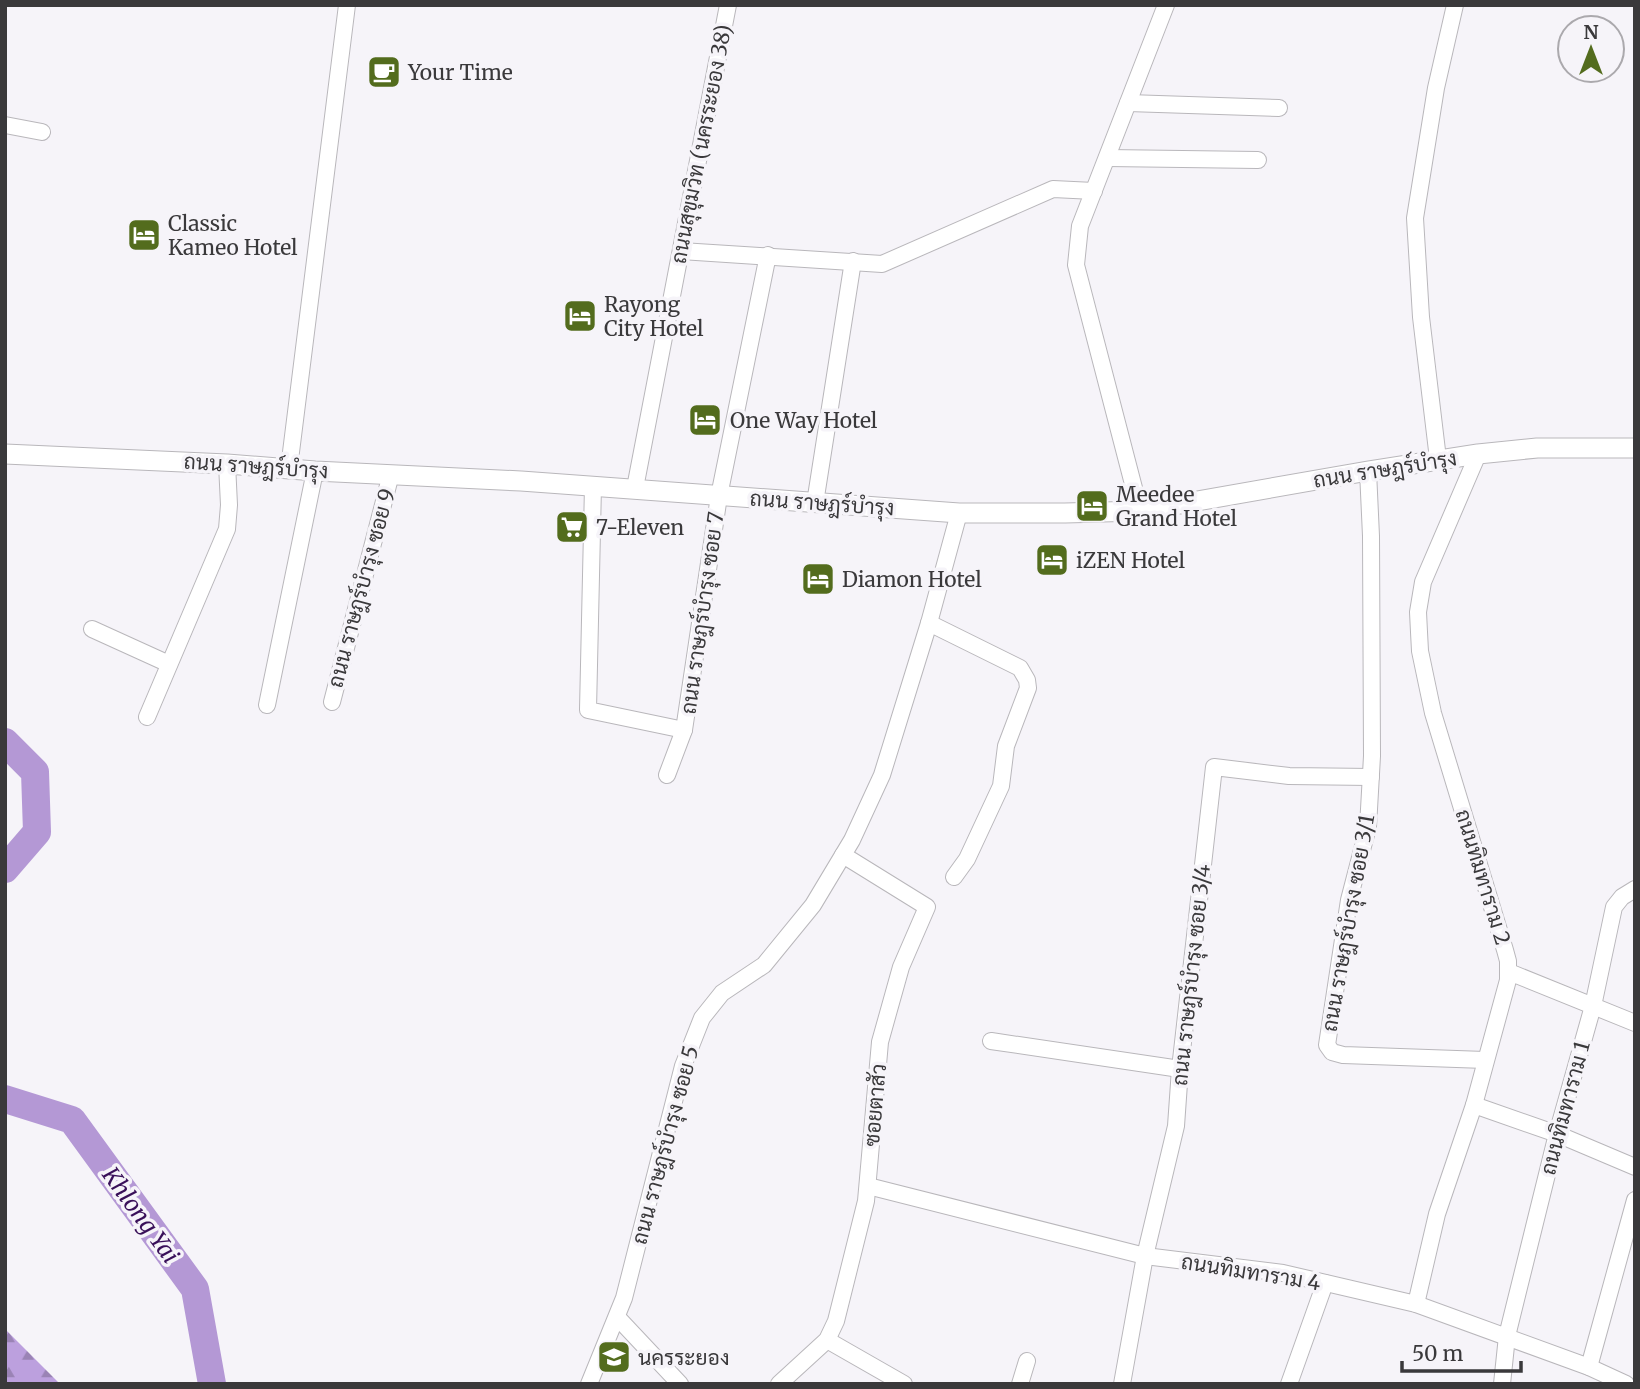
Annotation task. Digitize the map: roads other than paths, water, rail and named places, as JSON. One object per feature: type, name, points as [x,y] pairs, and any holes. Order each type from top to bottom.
[{"type":"street","points":[[289,468],[347,5]]},
{"type":"street","name":"ถนนสุขุมวิท (นครระยอง 38)","points":[[635,488],[728,5]]},
{"type":"street","points":[[1140,512],[1076,265],[1080,226],[1166,5]]},
{"type":"street","points":[[1438,459],[1421,317],[1415,218],[1436,88],[1455,5]]},
{"type":"street","points":[[1128,103],[1279,108]]},
{"type":"street","points":[[5,125],[41,131]]},
{"type":"street","points":[[1107,158],[1258,159]]},
{"type":"street","points":[[681,251],[882,264],[1053,188],[1094,191]]},
{"type":"street","name":"ถนน ราษฎร์บำรุง ซอย 7","points":[[667,775],[684,730],[719,495],[768,255]]},
{"type":"street","points":[[815,503],[853,261]]},
{"type":"street","name":"ถนน ราษฎร์บำรุง","points":[[5,454],[635,488],[959,513],[1140,512],[1438,459],[1537,448],[1635,448]]},
{"type":"street","name":"ถนนทิมทาราม 2","points":[[1416,1304],[1437,1214],[1474,1105],[1509,972],[1505,950],[1433,713],[1420,652],[1418,612],[1423,582],[1478,454]]},
{"type":"street","points":[[147,717],[227,529],[227,464]]},
{"type":"street","points":[[267,705],[315,471]]},
{"type":"street","name":"ถนน ราษฎร์บำรุง ซอย 3/1","points":[[1368,471],[1371,536],[1371,776],[1367,835],[1349,900],[1326,1038],[1328,1049],[1343,1055],[1485,1060]]},
{"type":"street","name":"ถนน ราษฎร์บำรุง ซอย 9","points":[[332,702],[391,474]]},
{"type":"street","name":"ถนน ราษฎร์บำรุง ซอย 7","points":[[593,486],[588,710],[684,730]]},
{"type":"street","name":"ถนน ราษฎร์บำรุง ซอย 5","points":[[589,1384],[624,1298],[683,1066],[702,1018],[722,993],[764,965],[813,905],[843,855],[883,775],[929,624],[959,513]]},
{"type":"street","points":[[929,624],[1020,668],[1028,688],[1006,746],[1001,786],[967,859],[954,877]]},
{"type":"street","points":[[92,629],[169,664]]},
{"type":"street","name":"ถนน ราษฎร์บำรุง ซอย 3/4","points":[[1122,1384],[1144,1256],[1176,1126],[1214,767],[1289,776],[1371,776]]},
{"type":"street","name":"ซอยตาสัว","points":[[779,1384],[827,1340],[833,1331],[868,1186],[880,1042],[901,967],[927,907],[843,855]]},
{"type":"street","name":"ถนนทิมทาราม 1","points":[[1502,1384],[1507,1336],[1593,1006],[1615,907],[1622,897],[1635,889]]},
{"type":"street","points":[[1509,972],[1635,1023]]},
{"type":"street","points":[[991,1041],[1180,1069]]},
{"type":"street","points":[[1474,1105],[1558,1134],[1635,1167]]},
{"type":"street","name":"ถนนทิมทาราม 4","points":[[868,1186],[1144,1256],[1283,1273],[1416,1304],[1589,1367],[1626,1384]]},
{"type":"street","points":[[1589,1367],[1635,1200]]},
{"type":"street","points":[[1289,1384],[1325,1283]]},
{"type":"street","points":[[617,1317],[680,1384]]},
{"type":"street","points":[[827,1340],[904,1384]]},
{"type":"street","points":[[1020,1384],[1027,1361]]},
{"type":"waterway","points":[[5,742],[35,772],[37,832],[5,869]]},
{"type":"waterway","name":"Khlong Yai","points":[[5,1099],[72,1120],[195,1289],[212,1384]]},
{"type":"place","name":"Your Time","points":[[384,72]]},
{"type":"place","name":"Classic Kameo Hotel","points":[[144,235]]},
{"type":"place","name":"Rayong City Hotel","points":[[580,316]]},
{"type":"place","name":"One Way Hotel","points":[[705,420]]},
{"type":"place","name":"Meedee Grand Hotel","points":[[1092,506]]},
{"type":"place","name":"7-Eleven","points":[[572,527]]},
{"type":"place","name":"iZEN Hotel","points":[[1052,560]]},
{"type":"place","name":"Diamon Hotel","points":[[818,579]]},
{"type":"place","name":"นครระยอง","points":[[614,1357]]}]
